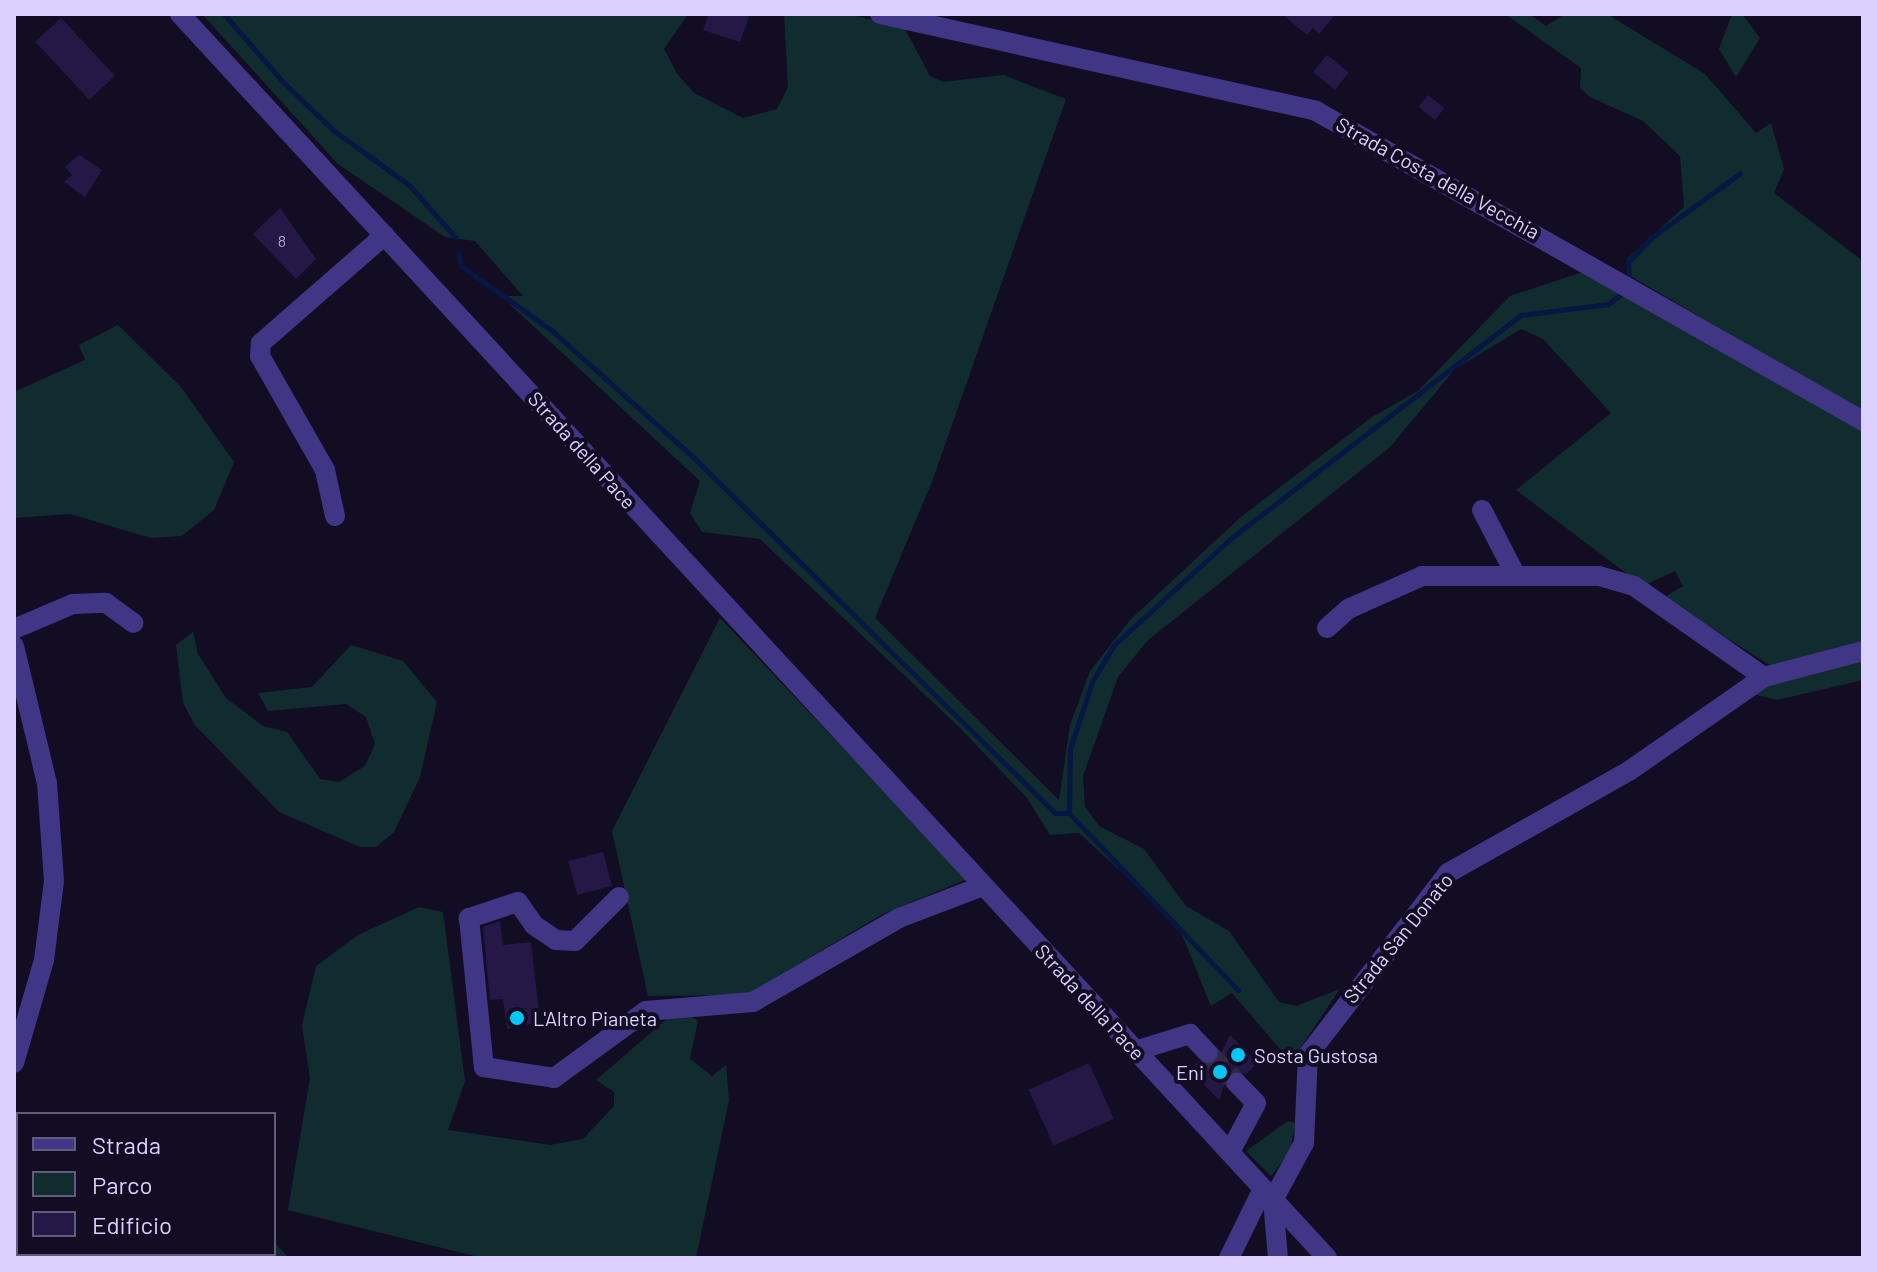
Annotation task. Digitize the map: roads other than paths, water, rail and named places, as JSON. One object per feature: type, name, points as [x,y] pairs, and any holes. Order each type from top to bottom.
[{"type":"street","name":"Strada della Pace","points":[[180,14],[1327,1258]]},
{"type":"street","name":"Strada Costa della Vecchia","points":[[880,14],[938,21],[1316,111],[1863,421]]},
{"type":"street","points":[[335,516],[325,470],[260,356],[261,343],[385,235]]},
{"type":"street","points":[[1482,510],[1516,576]]},
{"type":"street","points":[[1327,628],[1348,609],[1422,576],[1618,578],[1764,677]]},
{"type":"street","points":[[14,629],[73,604],[106,603],[134,623]]},
{"type":"street","points":[[14,646],[47,783],[54,881],[44,960],[14,1063]]},
{"type":"street","name":"Strada San Donato","points":[[1229,1258],[1304,1143],[1308,1055],[1448,873],[1629,771],[1764,677],[1863,651]]},
{"type":"street","points":[[619,897],[575,941],[556,940],[534,925],[518,902],[469,918],[484,1067],[554,1078],[646,1011],[753,1002],[899,918],[983,886]]},
{"type":"street","points":[[1135,1051],[1190,1034],[1208,1053]]},
{"type":"street","points":[[1230,1152],[1256,1103],[1237,1083]]},
{"type":"street","points":[[1268,1194],[1278,1258]]},
{"type":"waterway","points":[[224,14],[283,82],[333,130],[409,185],[456,238]]},
{"type":"waterway","points":[[1629,276],[1628,262],[1651,238],[1740,173]]},
{"type":"waterway","points":[[458,253],[461,266],[550,329],[692,456],[1055,813],[1069,813]]},
{"type":"waterway","points":[[1238,990],[1069,813],[1070,749],[1092,682],[1114,645],[1230,539],[1521,315],[1608,304],[1620,295]]},
{"type":"tunnel","points":[[1208,1053],[1237,1083]]},
{"type":"place","name":"L'Altro Pianeta","points":[[517,1018]]},
{"type":"place","name":"Sosta Gustosa","points":[[1238,1055]]},
{"type":"place","name":"Eni","points":[[1220,1072]]}]
